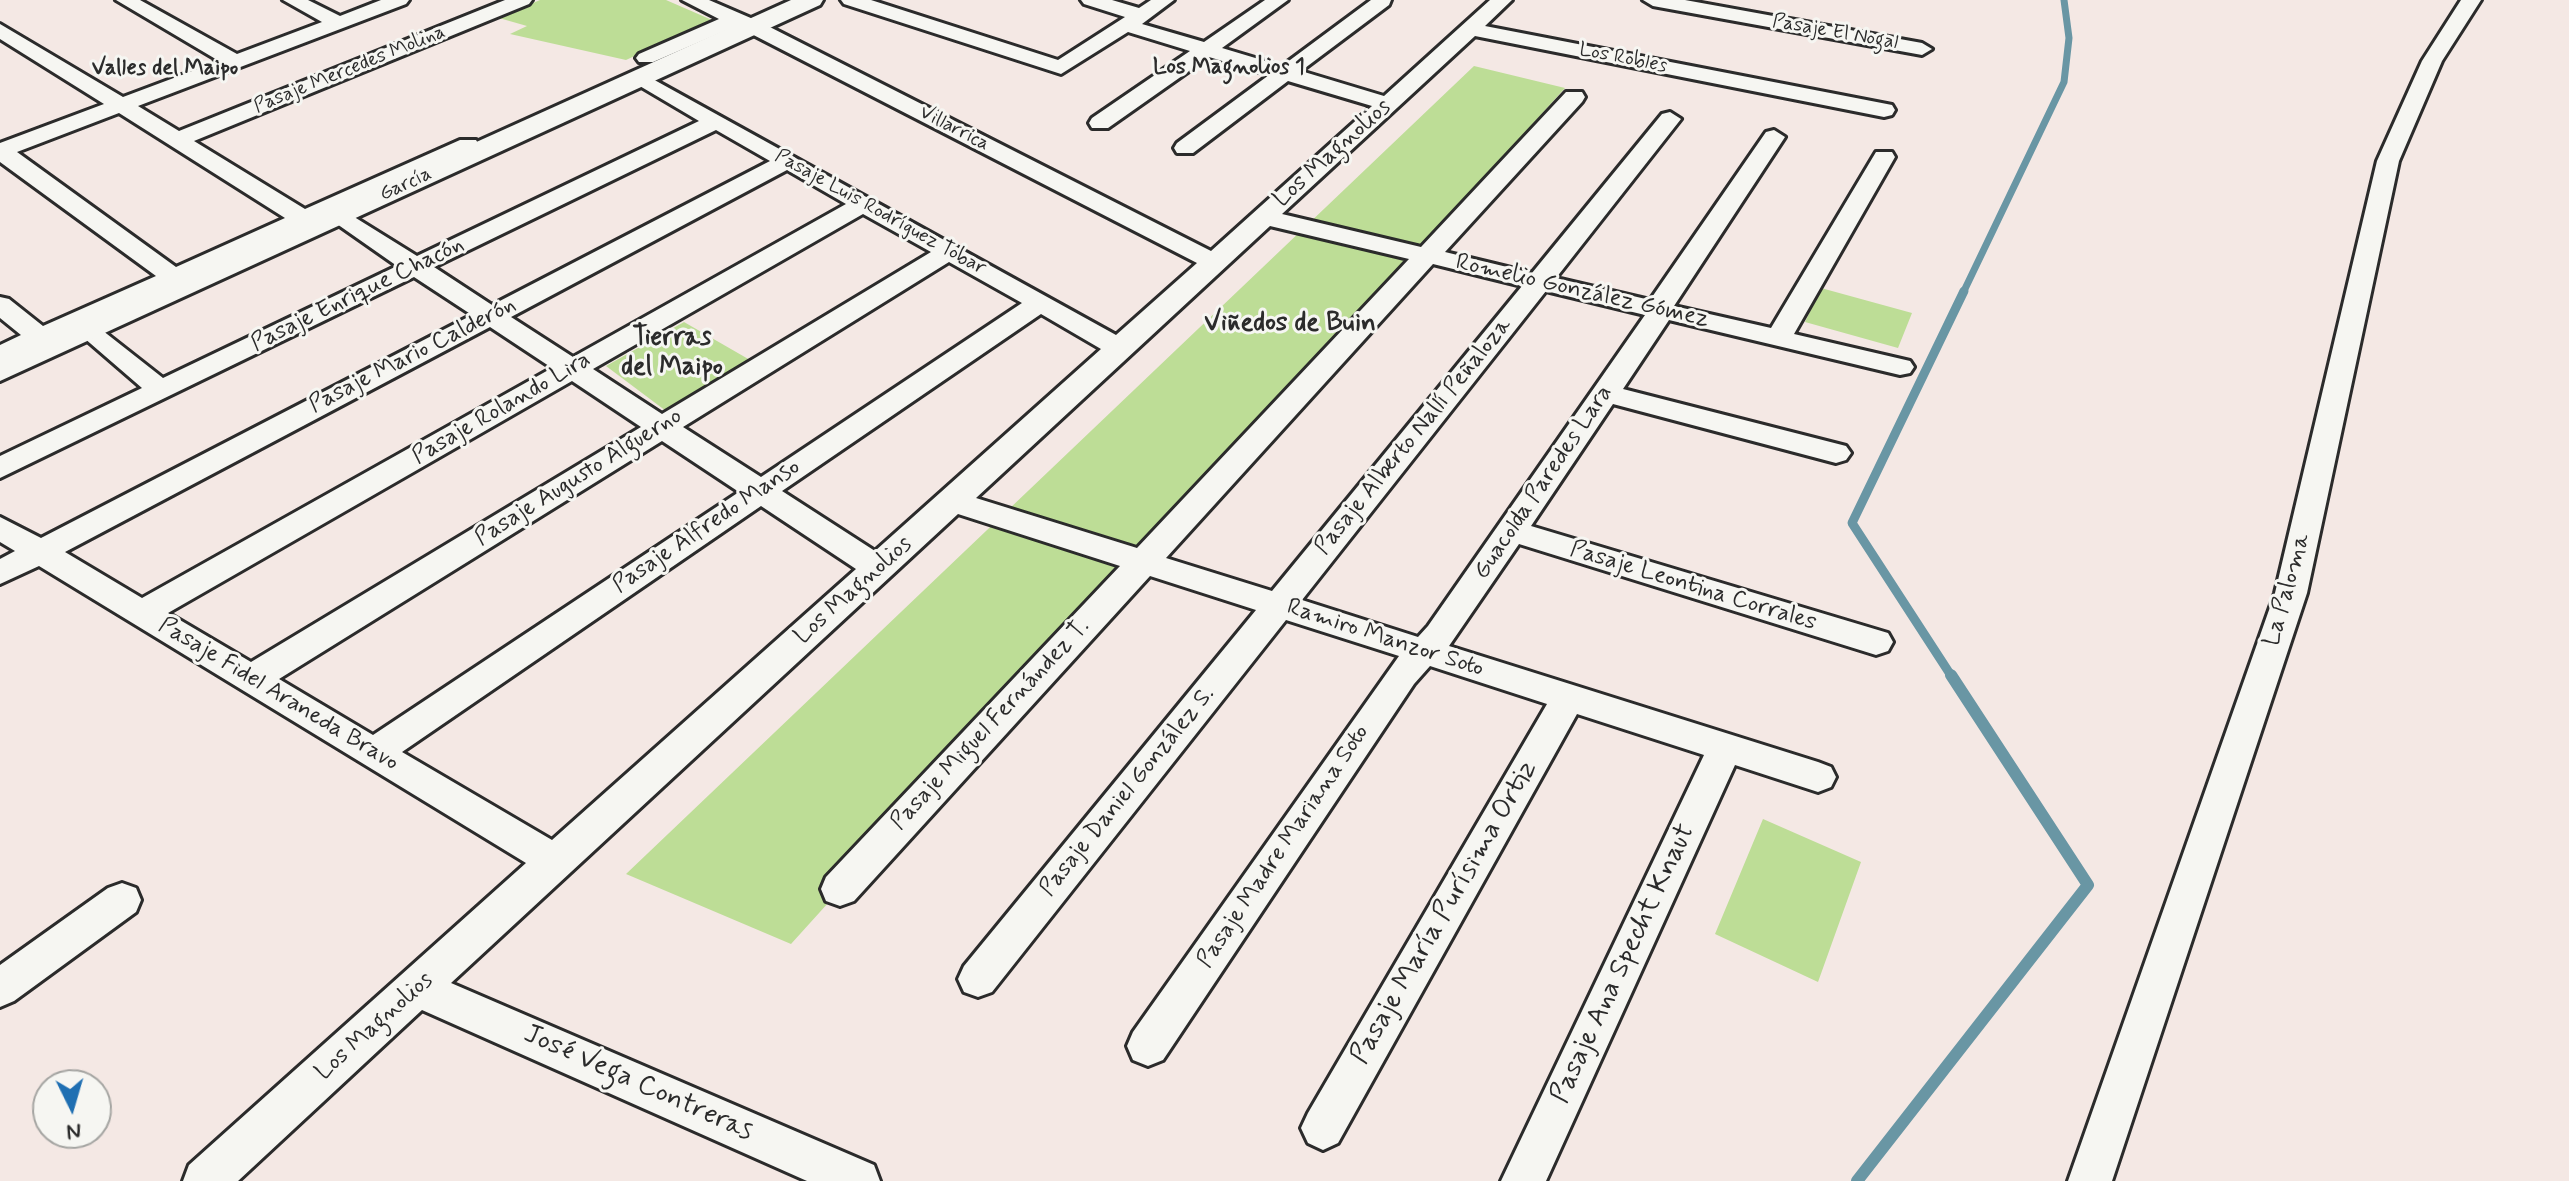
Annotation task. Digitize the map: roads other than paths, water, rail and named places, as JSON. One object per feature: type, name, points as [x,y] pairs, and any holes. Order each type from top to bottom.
[{"type":"street","points":[[126,0],[236,62]]},
{"type":"street","points":[[293,0],[339,23]]},
{"type":"street","points":[[0,151],[399,0]]},
{"type":"street","name":"Pasaje Mercedes Molina","points":[[177,140],[522,0]]},
{"type":"street","name":"Villarrica","points":[[692,0],[744,23],[1214,262]]},
{"type":"street","name":"García","points":[[744,23],[780,0]]},
{"type":"street","name":"García","points":[[0,370],[338,216],[643,68],[744,23],[811,0]]},
{"type":"street","points":[[851,0],[1061,68],[1164,0]]},
{"type":"street","points":[[1091,0],[1206,49],[1388,104]]},
{"type":"street","points":[[1100,123],[1278,0]]},
{"type":"street","name":"Los Magnolios","points":[[205,1181],[1502,0]]},
{"type":"street","name":"Pasaje El Nogal","points":[[1653,0],[1922,49]]},
{"type":"street","name":"La Paloma","points":[[2090,1181],[2291,593],[2388,161],[2432,61],[2471,0]]},
{"type":"street","points":[[1185,148],[1382,1]]},
{"type":"street","name":"Los Robles","points":[[1470,29],[1884,110]]},
{"type":"street","points":[[0,30],[304,219]]},
{"type":"street","points":[[1776,89],[1787,64]]},
{"type":"street","name":"Pasaje Luis Rodríguez Tobar","points":[[643,68],[716,121],[1120,348]]},
{"type":"street","name":"Pasaje Miguel Fernández T.","points":[[840,889],[1574,97]]},
{"type":"street","name":"Pasaje Alberto Nallí Peñaloza","points":[[1278,605],[1670,119]]},
{"type":"street","name":"Pasaje Enrique Chacón","points":[[0,468],[716,121]]},
{"type":"street","name":"Guacolda Paredes Lara","points":[[1424,652],[1440,635],[1655,322],[1665,296],[1774,137]]},
{"type":"street","name":"García","points":[[0,355],[468,145]]},
{"type":"street","points":[[0,151],[174,277]]},
{"type":"street","points":[[1778,339],[1884,157]]},
{"type":"street","name":"Pasaje Mario Calderón","points":[[0,573],[787,161]]},
{"type":"street","name":"Pasaje Rolando Lira","points":[[142,613],[863,204]]},
{"type":"street","points":[[338,216],[878,568]]},
{"type":"street","name":"Romelio González Gómez","points":[[1264,217],[1900,367]]},
{"type":"street","name":"Pasaje Augusto Alguerno","points":[[251,679],[948,252]]},
{"type":"street","name":"Pasaje Alfredo Manso","points":[[375,752],[1040,303]]},
{"type":"street","points":[[0,305],[40,337]]},
{"type":"street","points":[[89,330],[161,390]]},
{"type":"street","points":[[1606,393],[1836,453]]},
{"type":"street","name":"Ramiro Manzor Soto","points":[[952,501],[1818,777]]},
{"type":"street","name":"Pasaje Fidel Araneda Bravo","points":[[0,529],[556,862]]},
{"type":"street","name":"Pasaje Leontina Corrales","points":[[1511,531],[1876,642]]},
{"type":"street","name":"Pasaje Daniel González S.","points":[[978,979],[1278,605]]},
{"type":"street","name":"Pasaje Madre Mariana Soto","points":[[1148,1046],[1402,675],[1424,652]]},
{"type":"street","name":"Pasaje María Purísima Ortiz","points":[[1323,1128],[1568,698]]},
{"type":"street","name":"Pasaje Ana Specht Knaut","points":[[1523,1181],[1725,748]]},
{"type":"street","points":[[0,988],[122,900]]},
{"type":"street","name":"José Vega Contreras","points":[[417,988],[858,1181]]},
{"type":"waterway","points":[[1963,293],[2064,82],[2069,38],[2064,0]]},
{"type":"waterway","points":[[1952,677],[1852,523],[1964,291]]},
{"type":"waterway","points":[[1857,1181],[2088,885],[1951,675]]},
{"type":"district","name":"Los Magnolios 1","points":[[1229,68]]},
{"type":"district","name":"Valles del Maipo","points":[[165,69]]},
{"type":"district","name":"Viñedos de Buin","points":[[1290,325]]},
{"type":"district","name":"Tierras del Maipo","points":[[672,354]]}]
